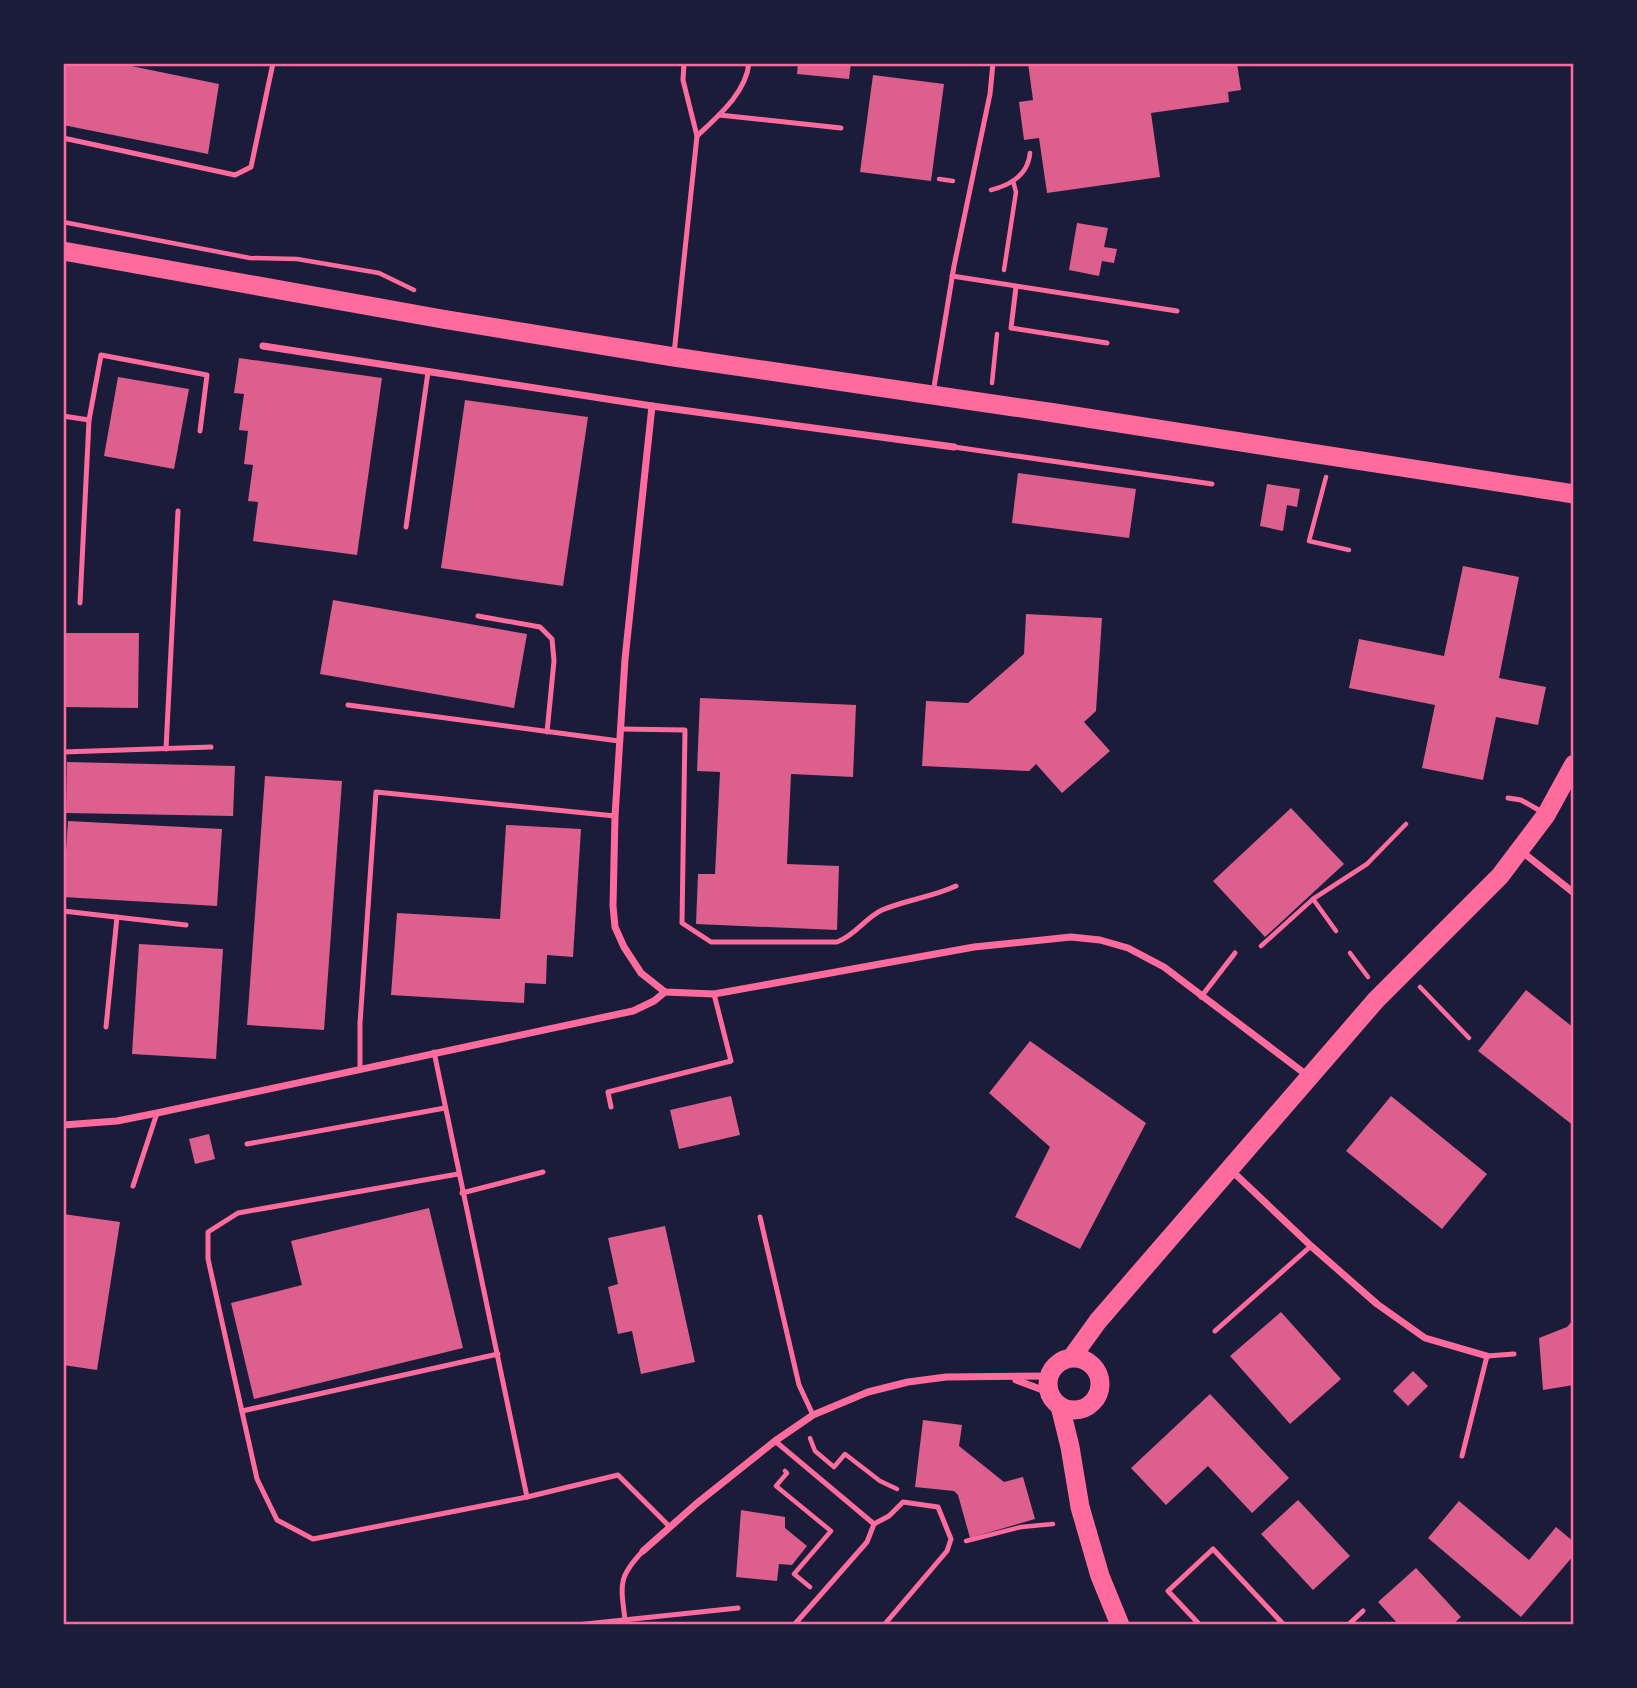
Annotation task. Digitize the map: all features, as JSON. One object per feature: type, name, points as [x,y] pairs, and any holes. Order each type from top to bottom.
[{"type":"highway","points":[[63,251],[442,319],[674,357],[1574,494]]},
{"type":"highway","points":[[1081,1360],[1098,1321],[1308,1076],[1376,1000],[1500,876],[1546,815],[1574,764]]},
{"type":"highway","points":[[1058,1396],[1088,1406],[1097,1397],[1100,1384],[1098,1372],[1081,1360],[1062,1360],[1053,1367],[1058,1396],[1070,1447],[1080,1507],[1100,1576],[1120,1625]]},
{"type":"street","points":[[263,346],[652,406],[954,447]]},
{"type":"street","points":[[652,406],[625,659],[615,816],[613,906],[615,927],[641,973],[665,992],[714,994],[974,947],[1072,937],[1100,940],[1128,948],[1164,967],[1308,1076]]},
{"type":"street","points":[[1520,851],[1574,893]]},
{"type":"street","points":[[63,1125],[117,1121],[157,1113],[633,1011],[654,1001],[665,992]]},
{"type":"street","points":[[1230,1169],[1377,1304],[1425,1338],[1487,1356]]},
{"type":"street","points":[[643,1551],[775,1441],[813,1415],[867,1392],[908,1382],[946,1377],[1012,1378],[1058,1396]]},
{"type":"street","points":[[1012,1378],[1058,1396]]},
{"type":"lane","points":[[63,138],[235,175],[251,166],[273,63]]},
{"type":"lane","points":[[674,357],[697,136],[683,80],[684,63]]},
{"type":"lane","points":[[697,136],[719,115],[747,78],[748,63]]},
{"type":"lane","points":[[933,396],[952,276],[981,143],[993,63]]},
{"type":"lane","points":[[719,115],[841,128]]},
{"type":"lane","points":[[952,276],[1177,311]]},
{"type":"lane","points":[[1016,287],[1011,328],[1107,343]]},
{"type":"lane","points":[[80,604],[89,420],[101,355],[207,375],[200,431]]},
{"type":"lane","points":[[407,527],[428,372]]},
{"type":"lane","points":[[63,416],[89,420]]},
{"type":"lane","points":[[954,447],[1212,484]]},
{"type":"lane","points":[[166,749],[178,510]]},
{"type":"lane","points":[[478,616],[540,627],[552,639],[554,661],[547,732]]},
{"type":"lane","points":[[348,705],[619,741]]},
{"type":"lane","points":[[621,729],[685,730],[682,923],[711,942],[837,942],[849,938],[879,911],[956,887]]},
{"type":"lane","points":[[63,752],[211,747]]},
{"type":"lane","points":[[360,1068],[360,1023],[376,792],[615,816]]},
{"type":"lane","points":[[1508,798],[1521,800],[1546,815]]},
{"type":"lane","points":[[63,911],[186,925]]},
{"type":"lane","points":[[106,1027],[117,917]]},
{"type":"lane","points":[[1201,997],[1235,953]]},
{"type":"lane","points":[[611,1107],[608,1093],[731,1061],[714,994]]},
{"type":"lane","points":[[434,1052],[527,1497]]},
{"type":"lane","points":[[247,1144],[445,1108]]},
{"type":"lane","points":[[133,1186],[157,1113]]},
{"type":"lane","points":[[462,1193],[543,1172]]},
{"type":"lane","points":[[458,1174],[238,1213],[208,1232],[208,1259],[257,1479],[277,1520],[313,1539],[527,1497],[618,1475],[670,1527]]},
{"type":"lane","points":[[760,1217],[800,1385],[813,1415]]},
{"type":"lane","points":[[1215,1331],[1311,1246]]},
{"type":"lane","points":[[1462,1456],[1487,1356],[1514,1353]]},
{"type":"lane","points":[[242,1411],[498,1354]]},
{"type":"lane","points":[[775,1441],[874,1524]]},
{"type":"lane","points":[[794,1625],[867,1542],[874,1524],[889,1516],[903,1502],[938,1507],[951,1539],[947,1551],[884,1625]]},
{"type":"lane","points":[[1200,1625],[1168,1591],[1213,1549],[1284,1625]]},
{"type":"lane","points":[[625,1620],[621,1586],[626,1569],[643,1551]]},
{"type":"lane","points":[[576,1625],[738,1608]]},
{"type":"lane","points":[[1349,1625],[1363,1611]]},
{"type":"path","points":[[990,190],[1013,181],[1024,172],[1030,153]]},
{"type":"path","points":[[939,179],[953,181]]},
{"type":"path","points":[[63,222],[250,258],[298,259],[379,273],[401,284]]},
{"type":"path","points":[[1331,456],[1309,541],[1349,550]]},
{"type":"path","points":[[1261,946],[1313,900],[1367,864],[1406,824]]},
{"type":"path","points":[[1313,900],[1336,931]]},
{"type":"path","points":[[1350,953],[1371,981]]},
{"type":"path","points":[[1417,984],[1469,1038]]},
{"type":"path","points":[[1444,1012],[1450,1006]]},
{"type":"path","points":[[782,1469],[787,1473],[776,1486],[831,1531],[794,1574],[820,1595]]},
{"type":"building","points":[[63,63],[125,63],[219,84],[208,154],[63,125]]},
{"type":"building","points":[[798,63],[851,63],[849,79],[797,74]]},
{"type":"building","points":[[1028,63],[1237,63],[1241,90],[1228,92],[1229,102],[1151,113],[1160,177],[1047,193],[1039,138],[1024,140],[1019,102],[1033,100]]},
{"type":"building","points":[[873,75],[944,84],[931,181],[860,172]]},
{"type":"building","points":[[1077,223],[1108,228],[1104,247],[1117,249],[1114,263],[1102,261],[1099,276],[1069,270]]},
{"type":"building","points":[[239,358],[382,378],[357,555],[253,541],[258,502],[248,501],[253,465],[244,464],[248,431],[239,430],[244,394],[234,393]]},
{"type":"building","points":[[118,377],[189,389],[174,469],[104,456]]},
{"type":"building","points":[[465,400],[588,417],[563,586],[441,568]]},
{"type":"building","points":[[1018,473],[1136,489],[1129,538],[1012,523]]},
{"type":"building","points":[[1267,484],[1300,489],[1297,507],[1287,505],[1283,531],[1260,526]]},
{"type":"building","points":[[1463,566],[1519,577],[1499,678],[1546,687],[1538,725],[1496,717],[1483,780],[1422,768],[1435,705],[1349,688],[1359,639],[1444,656]]},
{"type":"building","points":[[333,600],[527,634],[514,708],[320,674]]},
{"type":"building","points":[[1026,614],[1102,618],[1096,711],[1084,722],[1110,751],[1062,793],[1036,764],[1029,771],[922,766],[926,701],[968,703],[1024,654]]},
{"type":"building","points":[[63,633],[139,633],[138,708],[63,707]]},
{"type":"building","points":[[700,698],[856,705],[853,777],[791,774],[787,864],[839,866],[837,930],[696,924],[698,874],[715,874],[720,772],[697,771]]},
{"type":"building","points":[[67,762],[235,766],[233,816],[66,813]]},
{"type":"building","points":[[265,776],[342,781],[324,1030],[247,1025]]},
{"type":"building","points":[[1291,808],[1344,864],[1265,937],[1213,881]]},
{"type":"building","points":[[68,821],[222,829],[217,906],[63,897]]},
{"type":"building","points":[[506,825],[581,829],[573,957],[547,955],[546,984],[525,983],[524,1003],[391,995],[397,913],[500,919]]},
{"type":"building","points":[[139,944],[223,949],[216,1059],[132,1054]]},
{"type":"building","points":[[1526,990],[1574,1028],[1574,1126],[1478,1051]]},
{"type":"building","points":[[1030,1041],[1146,1123],[1080,1249],[1015,1217],[1050,1147],[989,1093]]},
{"type":"building","points":[[731,1096],[740,1135],[679,1149],[670,1110]]},
{"type":"building","points":[[1391,1096],[1487,1174],[1442,1229],[1346,1151]]},
{"type":"building","points":[[209,1134],[215,1159],[195,1164],[189,1139]]},
{"type":"building","points":[[429,1208],[463,1348],[254,1399],[231,1303],[302,1285],[291,1241]]},
{"type":"building","points":[[63,1214],[120,1222],[97,1370],[63,1365]]},
{"type":"building","points":[[665,1226],[695,1362],[641,1374],[632,1331],[618,1334],[608,1287],[618,1284],[608,1238]]},
{"type":"building","points":[[1281,1312],[1341,1379],[1290,1424],[1230,1356]]},
{"type":"building","points":[[1574,1319],[1574,1385],[1543,1390],[1539,1338],[1567,1327]]},
{"type":"building","points":[[1413,1371],[1428,1386],[1408,1406],[1393,1391]]},
{"type":"building","points":[[1210,1394],[1289,1478],[1252,1513],[1208,1466],[1166,1505],[1131,1468]]},
{"type":"building","points":[[923,1420],[962,1425],[959,1446],[1004,1482],[1023,1477],[1035,1519],[970,1538],[958,1495],[954,1491],[915,1487]]},
{"type":"building","points":[[1298,1500],[1350,1556],[1313,1590],[1261,1534]]},
{"type":"building","points":[[1459,1501],[1529,1560],[1556,1527],[1574,1542],[1574,1555],[1521,1617],[1428,1538]]},
{"type":"building","points":[[741,1510],[785,1517],[785,1528],[807,1546],[792,1565],[779,1564],[777,1581],[736,1577]]},
{"type":"building","points":[[1416,1568],[1461,1617],[1452,1625],[1399,1625],[1378,1602]]}]
